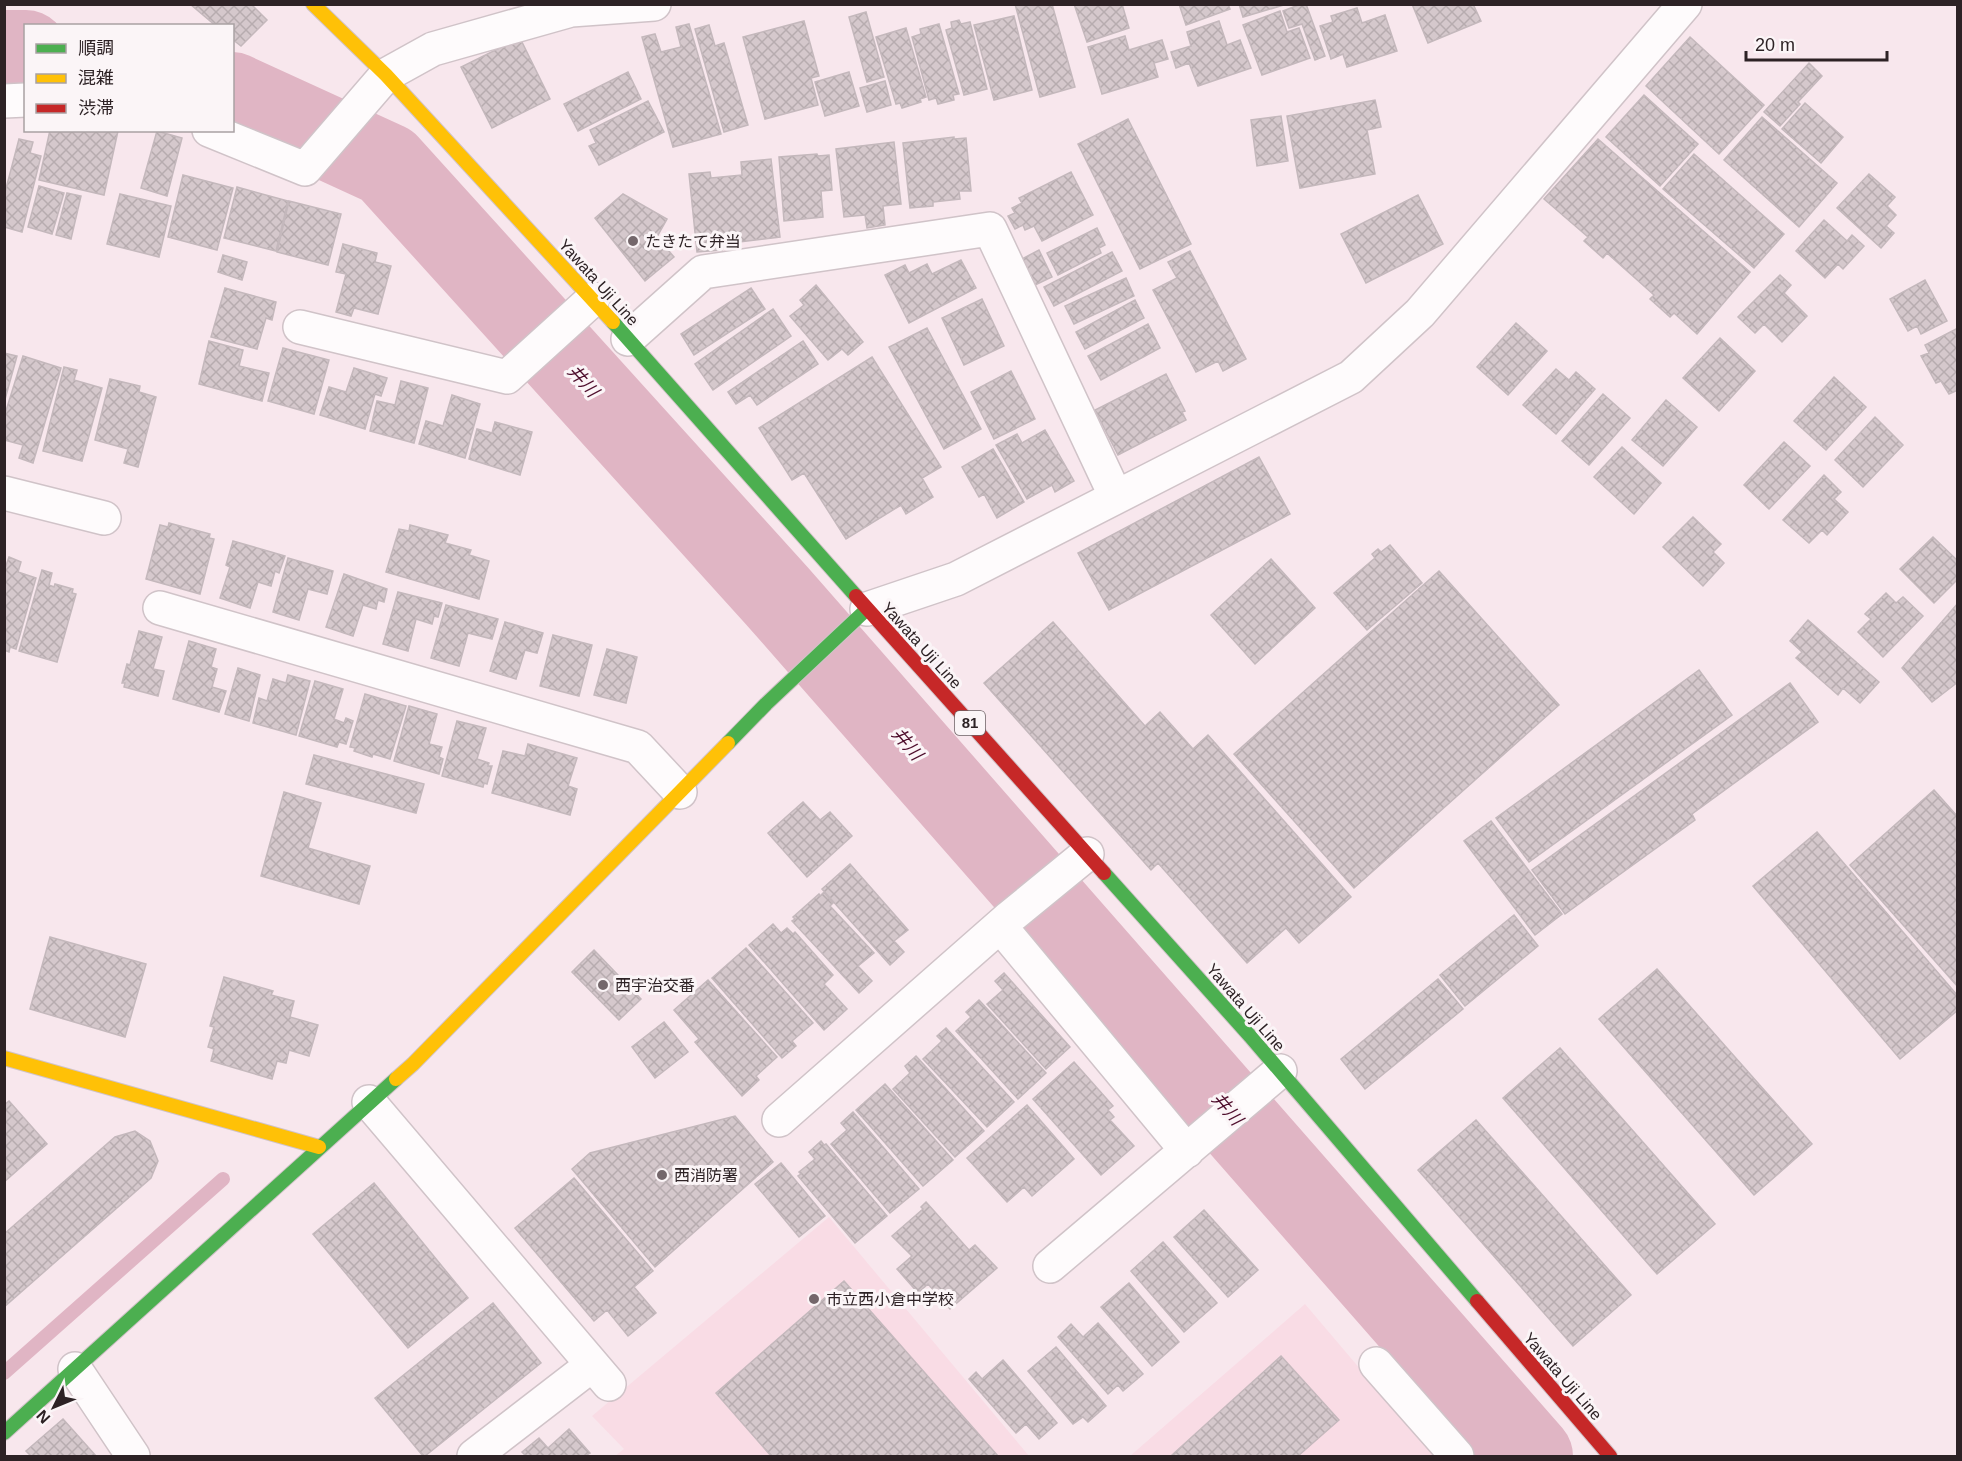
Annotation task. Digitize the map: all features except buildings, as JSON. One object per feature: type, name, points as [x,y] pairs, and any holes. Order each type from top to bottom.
[{"type":"main road","name":"Yawata Uji Line","points":[[313,4],[386,75],[593,299],[866,610],[1280,1071],[1610,1456]]},
{"type":"main road","points":[[4,1433],[413,1064],[766,704],[866,610]]},
{"type":"main road","points":[[4,1058],[319,1147]]},
{"type":"street","points":[[214,132],[305,169],[386,75],[433,49],[570,8],[654,4]]},
{"type":"street","points":[[866,610],[956,579],[1351,377],[1420,313],[1685,4]]},
{"type":"street","points":[[4,102],[24,100]]},
{"type":"street","points":[[628,339],[703,272],[990,229],[1116,497]]},
{"type":"street","points":[[300,327],[507,377],[593,299]]},
{"type":"street","points":[[4,493],[104,518]]},
{"type":"street","points":[[160,608],[638,747],[680,792]]},
{"type":"street","points":[[779,1120],[1005,922],[1087,854]]},
{"type":"street","points":[[1005,922],[1192,1147]]},
{"type":"street","points":[[1050,1266],[1280,1071]]},
{"type":"street","points":[[369,1102],[601,1374],[474,1456]]},
{"type":"street","points":[[1376,1364],[1457,1456]]},
{"type":"street","points":[[75,1369],[133,1456]]},
{"type":"shaded area","name":"市立西小倉中学校","points":[[829,1217],[1029,1456],[615,1456],[624,1449],[592,1416]]},
{"type":"shaded area","points":[[1305,1304],[1434,1456],[1130,1456]]},
{"type":"waterway","name":"井川","points":[[4,52],[24,52]]},
{"type":"waterway","name":"井川","points":[[234,95],[387,165],[777,596],[1531,1456]]},
{"type":"waterway","points":[[4,1373],[223,1179]]},
{"type":"traffic: fast","points":[[613,322],[856,596]]},
{"type":"traffic: fast","points":[[728,743],[867,609]]},
{"type":"traffic: fast","points":[[1104,873],[1250,1036],[1477,1301]]},
{"type":"traffic: fast","points":[[4,1433],[396,1079]]},
{"type":"traffic: slow","points":[[313,4],[386,75],[613,322]]},
{"type":"traffic: slow","points":[[396,1079],[728,743]]},
{"type":"traffic: slow","points":[[4,1058],[319,1147]]},
{"type":"traffic: jam","points":[[856,596],[1104,873]]},
{"type":"traffic: jam","points":[[1477,1301],[1610,1456]]},
{"type":"place","name":"たきたて弁当","points":[[633,241]]},
{"type":"place","name":"西宇治交番","points":[[603,985]]},
{"type":"place","name":"西消防署","points":[[662,1175]]},
{"type":"place","name":"市立西小倉中学校","points":[[814,1299]]}]
